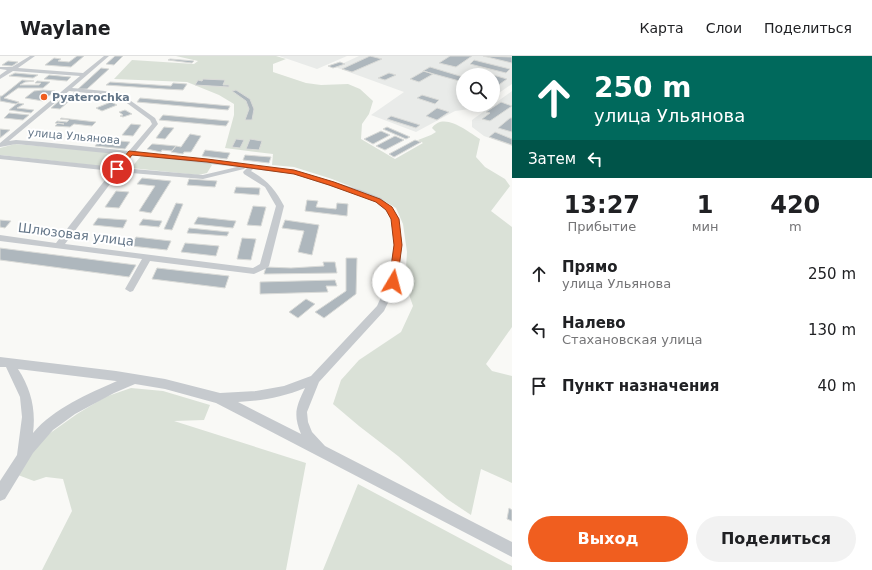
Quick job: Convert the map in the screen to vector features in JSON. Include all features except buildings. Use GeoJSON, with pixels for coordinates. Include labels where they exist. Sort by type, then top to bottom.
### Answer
{"type":"FeatureCollection","features":[{"type":"Feature","properties":{"kind":"street"},"geometry":{"type":"LineString","coordinates":[[0,78],[33,56]]}},
{"type":"Feature","properties":{"kind":"street"},"geometry":{"type":"LineString","coordinates":[[0,145],[107,56]]}},
{"type":"Feature","properties":{"kind":"street"},"geometry":{"type":"LineString","coordinates":[[0,68],[85,75]]}},
{"type":"Feature","properties":{"kind":"street"},"geometry":{"type":"LineString","coordinates":[[59,245],[117,169],[155,124],[153,119],[122,97],[104,93],[67,89]]}},
{"type":"Feature","properties":{"kind":"street","name":"улица Ульянова"},"geometry":{"type":"LineString","coordinates":[[0,145],[16,142],[252,166],[294,172],[358,192],[378,200],[389,209],[395,219],[398,245],[393,282],[381,308],[315,379]]}},
{"type":"Feature","properties":{"kind":"street"},"geometry":{"type":"LineString","coordinates":[[0,157],[203,177],[252,166]]}},
{"type":"Feature","properties":{"kind":"street","name":"Шлюзовая улица"},"geometry":{"type":"LineString","coordinates":[[0,238],[254,271],[264,266],[280,206],[271,188],[262,180],[247,172],[252,166]]}},
{"type":"Feature","properties":{"kind":"street","name":"Шлюзовая улица"},"geometry":{"type":"LineString","coordinates":[[130,289],[148,257]]}},
{"type":"Feature","properties":{"kind":"street"},"geometry":{"type":"LineString","coordinates":[[4,362],[165,384],[219,398],[512,550]]}},
{"type":"Feature","properties":{"kind":"street"},"geometry":{"type":"LineString","coordinates":[[4,362],[17,376],[25,394],[29,410],[29,424],[22,458]]}},
{"type":"Feature","properties":{"kind":"street"},"geometry":{"type":"LineString","coordinates":[[0,494],[22,458],[40,434],[62,416],[82,403],[134,379]]}},
{"type":"Feature","properties":{"kind":"street"},"geometry":{"type":"LineString","coordinates":[[219,398],[256,396],[284,391],[315,379]]}},
{"type":"Feature","properties":{"kind":"street"},"geometry":{"type":"LineString","coordinates":[[315,379],[301,412],[302,422],[308,436],[320,450]]}},
{"type":"Feature","properties":{"kind":"shaded area"},"geometry":{"type":"Polygon","coordinates":[[[176,56],[276,56],[286,59],[273,64],[273,72],[306,83],[321,85],[348,84],[360,89],[373,101],[369,114],[362,124],[361,139],[395,159],[423,143],[418,140],[436,132],[432,128],[437,123],[449,122],[456,124],[480,139],[476,157],[485,167],[505,179],[510,186],[491,211],[512,227],[512,327],[486,364],[492,371],[512,376],[512,483],[481,469],[471,515],[447,499],[398,456],[333,404],[341,380],[359,360],[401,332],[413,306],[405,283],[407,252],[403,224],[396,208],[377,197],[332,179],[294,167],[272,165],[273,154],[225,148],[234,115],[234,104],[219,95],[187,82],[114,79],[132,60],[194,64],[198,61],[176,56]],[[203,79],[202,81],[198,80],[196,85],[229,87],[229,85],[223,85],[225,80],[203,79]]]}},
{"type":"Feature","properties":{"kind":"shaded area"},"geometry":{"type":"Polygon","coordinates":[[[279,56],[347,56],[317,69],[279,56]]]}},
{"type":"Feature","properties":{"kind":"shaded area"},"geometry":{"type":"Polygon","coordinates":[[[359,56],[509,56],[512,57],[512,84],[500,92],[500,68],[456,68],[456,111],[416,132],[371,115],[404,92],[335,67],[359,56]]]}},
{"type":"Feature","properties":{"kind":"shaded area"},"geometry":{"type":"Polygon","coordinates":[[[512,91],[512,146],[484,136],[472,127],[472,120],[483,112],[500,112],[500,100],[512,91]]]}},
{"type":"Feature","properties":{"kind":"shaded area"},"geometry":{"type":"Polygon","coordinates":[[[15,144],[120,153],[108,167],[0,155],[0,148],[15,144]]]}},
{"type":"Feature","properties":{"kind":"shaded area"},"geometry":{"type":"Polygon","coordinates":[[[141,156],[208,162],[212,165],[207,173],[198,175],[131,168],[141,156]]]}},
{"type":"Feature","properties":{"kind":"shaded area"},"geometry":{"type":"Polygon","coordinates":[[[131,388],[163,391],[210,405],[204,420],[174,421],[306,463],[286,570],[42,570],[72,511],[63,479],[46,477],[34,481],[18,475],[35,448],[46,436],[77,414],[105,397],[131,388]]]}},
{"type":"Feature","properties":{"kind":"shaded area"},"geometry":{"type":"Polygon","coordinates":[[[358,484],[512,566],[512,570],[323,570],[358,484]]]}},
{"type":"Feature","properties":{"kind":"place","name":"Pyaterochka"},"geometry":{"type":"Point","coordinates":[44,97]}},
{"type":"Feature","properties":{"kind":"route"},"geometry":{"type":"LineString","coordinates":[[117,169],[131,153],[207,160],[294,172],[358,192],[378,200],[389,209],[395,219],[398,245],[393,282]]}}]}
